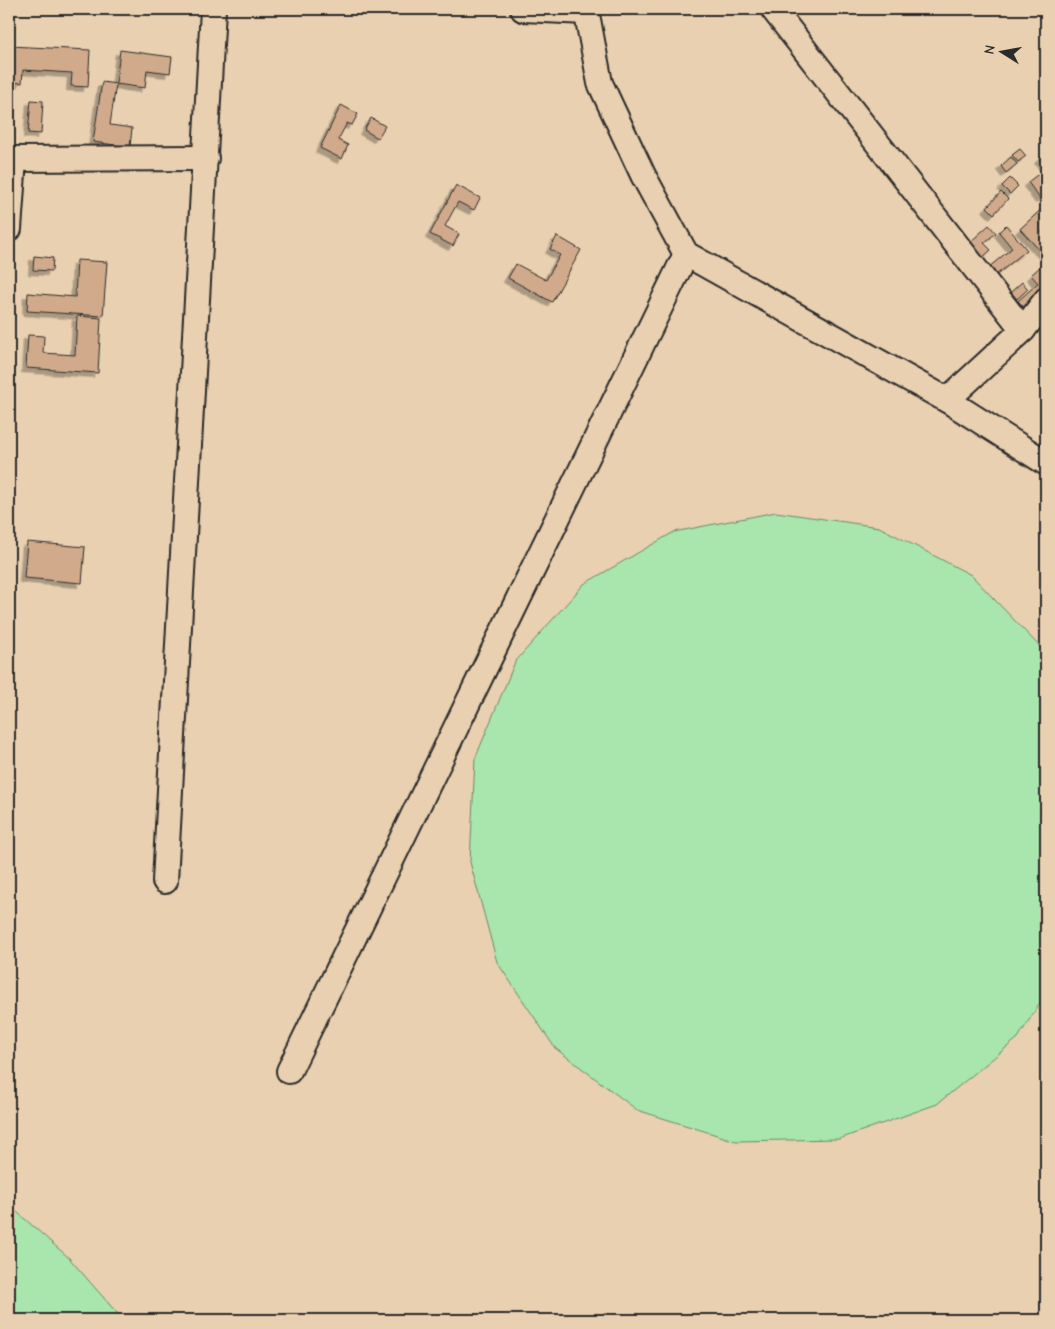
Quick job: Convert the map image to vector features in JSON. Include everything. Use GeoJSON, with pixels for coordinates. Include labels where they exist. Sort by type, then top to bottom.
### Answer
{"type":"FeatureCollection","features":[{"type":"Feature","properties":{"kind":"street"},"geometry":{"type":"LineString","coordinates":[[165,881],[213,9]]}},
{"type":"Feature","properties":{"kind":"street"},"geometry":{"type":"LineString","coordinates":[[523,9],[586,10],[600,83],[642,175],[686,254],[947,400],[1046,464]]}},
{"type":"Feature","properties":{"kind":"street"},"geometry":{"type":"LineString","coordinates":[[773,9],[1023,330]]}},
{"type":"Feature","properties":{"kind":"street"},"geometry":{"type":"LineString","coordinates":[[9,229],[11,159],[206,158]]}},
{"type":"Feature","properties":{"kind":"street"},"geometry":{"type":"LineString","coordinates":[[289,1071],[686,254]]}},
{"type":"Feature","properties":{"kind":"street"},"geometry":{"type":"LineString","coordinates":[[947,400],[1023,330],[1046,300]]}},
{"type":"Feature","properties":{"kind":"green space"},"geometry":{"type":"Polygon","coordinates":[[[776,512],[879,527],[971,575],[1043,650],[1046,657],[1046,993],[1018,1038],[937,1104],[839,1139],[736,1141],[637,1110],[555,1048],[497,962],[470,862],[475,759],[515,662],[584,584],[674,532],[776,512]]]}},
{"type":"Feature","properties":{"kind":"green space"},"geometry":{"type":"Polygon","coordinates":[[[9,1205],[69,1258],[123,1320],[9,1320],[9,1205]]]}},
{"type":"Feature","properties":{"kind":"building"},"geometry":{"type":"Polygon","coordinates":[[[9,46],[90,50],[88,87],[71,86],[72,73],[23,70],[22,83],[9,82],[9,46]]]}},
{"type":"Feature","properties":{"kind":"building"},"geometry":{"type":"Polygon","coordinates":[[[120,50],[172,57],[170,73],[147,70],[145,88],[116,84],[120,50]]]}},
{"type":"Feature","properties":{"kind":"building"},"geometry":{"type":"Polygon","coordinates":[[[102,82],[116,84],[110,125],[132,128],[130,147],[93,142],[102,82]]]}},
{"type":"Feature","properties":{"kind":"building"},"geometry":{"type":"Polygon","coordinates":[[[31,100],[43,101],[41,134],[28,133],[31,100]]]}},
{"type":"Feature","properties":{"kind":"building"},"geometry":{"type":"Polygon","coordinates":[[[341,105],[358,114],[352,125],[347,123],[338,140],[348,145],[342,159],[320,148],[341,105]]]}},
{"type":"Feature","properties":{"kind":"building"},"geometry":{"type":"Polygon","coordinates":[[[371,118],[385,126],[378,138],[364,130],[371,118]]]}},
{"type":"Feature","properties":{"kind":"building"},"geometry":{"type":"Polygon","coordinates":[[[1020,149],[1026,156],[1018,162],[1012,155],[1020,149]]]}},
{"type":"Feature","properties":{"kind":"building"},"geometry":{"type":"Polygon","coordinates":[[[1046,153],[1046,168],[1039,159],[1046,153]]]}},
{"type":"Feature","properties":{"kind":"building"},"geometry":{"type":"Polygon","coordinates":[[[1011,157],[1017,164],[1006,173],[1001,166],[1011,157]]]}},
{"type":"Feature","properties":{"kind":"building"},"geometry":{"type":"Polygon","coordinates":[[[1045,169],[1046,181],[1043,184],[1046,187],[1046,194],[1040,199],[1028,182],[1045,169]]]}},
{"type":"Feature","properties":{"kind":"building"},"geometry":{"type":"Polygon","coordinates":[[[1010,178],[1018,186],[1010,194],[1002,186],[1010,178]]]}},
{"type":"Feature","properties":{"kind":"building"},"geometry":{"type":"Polygon","coordinates":[[[456,185],[480,198],[474,210],[458,202],[445,226],[459,234],[453,246],[430,234],[456,185]]]}},
{"type":"Feature","properties":{"kind":"building"},"geometry":{"type":"Polygon","coordinates":[[[1001,192],[1008,199],[994,214],[987,207],[1001,192]]]}},
{"type":"Feature","properties":{"kind":"building"},"geometry":{"type":"Polygon","coordinates":[[[1046,205],[1046,228],[1042,232],[1046,236],[1046,253],[1044,255],[1020,229],[1046,205]]]}},
{"type":"Feature","properties":{"kind":"building"},"geometry":{"type":"Polygon","coordinates":[[[989,225],[996,233],[984,243],[991,250],[980,260],[967,245],[989,225]]]}},
{"type":"Feature","properties":{"kind":"building"},"geometry":{"type":"Polygon","coordinates":[[[1006,225],[1027,250],[995,276],[988,268],[1012,248],[999,232],[1006,225]]]}},
{"type":"Feature","properties":{"kind":"building"},"geometry":{"type":"Polygon","coordinates":[[[557,236],[581,250],[552,302],[508,278],[516,264],[546,280],[560,255],[550,249],[557,236]]]}},
{"type":"Feature","properties":{"kind":"building"},"geometry":{"type":"Polygon","coordinates":[[[34,256],[53,258],[52,271],[33,270],[34,256]]]}},
{"type":"Feature","properties":{"kind":"building"},"geometry":{"type":"Polygon","coordinates":[[[77,260],[107,262],[103,316],[27,311],[28,293],[75,297],[77,260]]]}},
{"type":"Feature","properties":{"kind":"building"},"geometry":{"type":"Polygon","coordinates":[[[1040,267],[1046,274],[1046,292],[1027,310],[1018,301],[1038,283],[1031,275],[1040,267]]]}},
{"type":"Feature","properties":{"kind":"building"},"geometry":{"type":"Polygon","coordinates":[[[1022,282],[1028,289],[1017,299],[1011,292],[1022,282]]]}},
{"type":"Feature","properties":{"kind":"building"},"geometry":{"type":"Polygon","coordinates":[[[77,316],[101,318],[98,373],[26,368],[28,335],[44,336],[43,353],[75,355],[77,316]]]}},
{"type":"Feature","properties":{"kind":"building"},"geometry":{"type":"Polygon","coordinates":[[[27,542],[85,547],[82,583],[24,578],[27,542]]]}}]}
